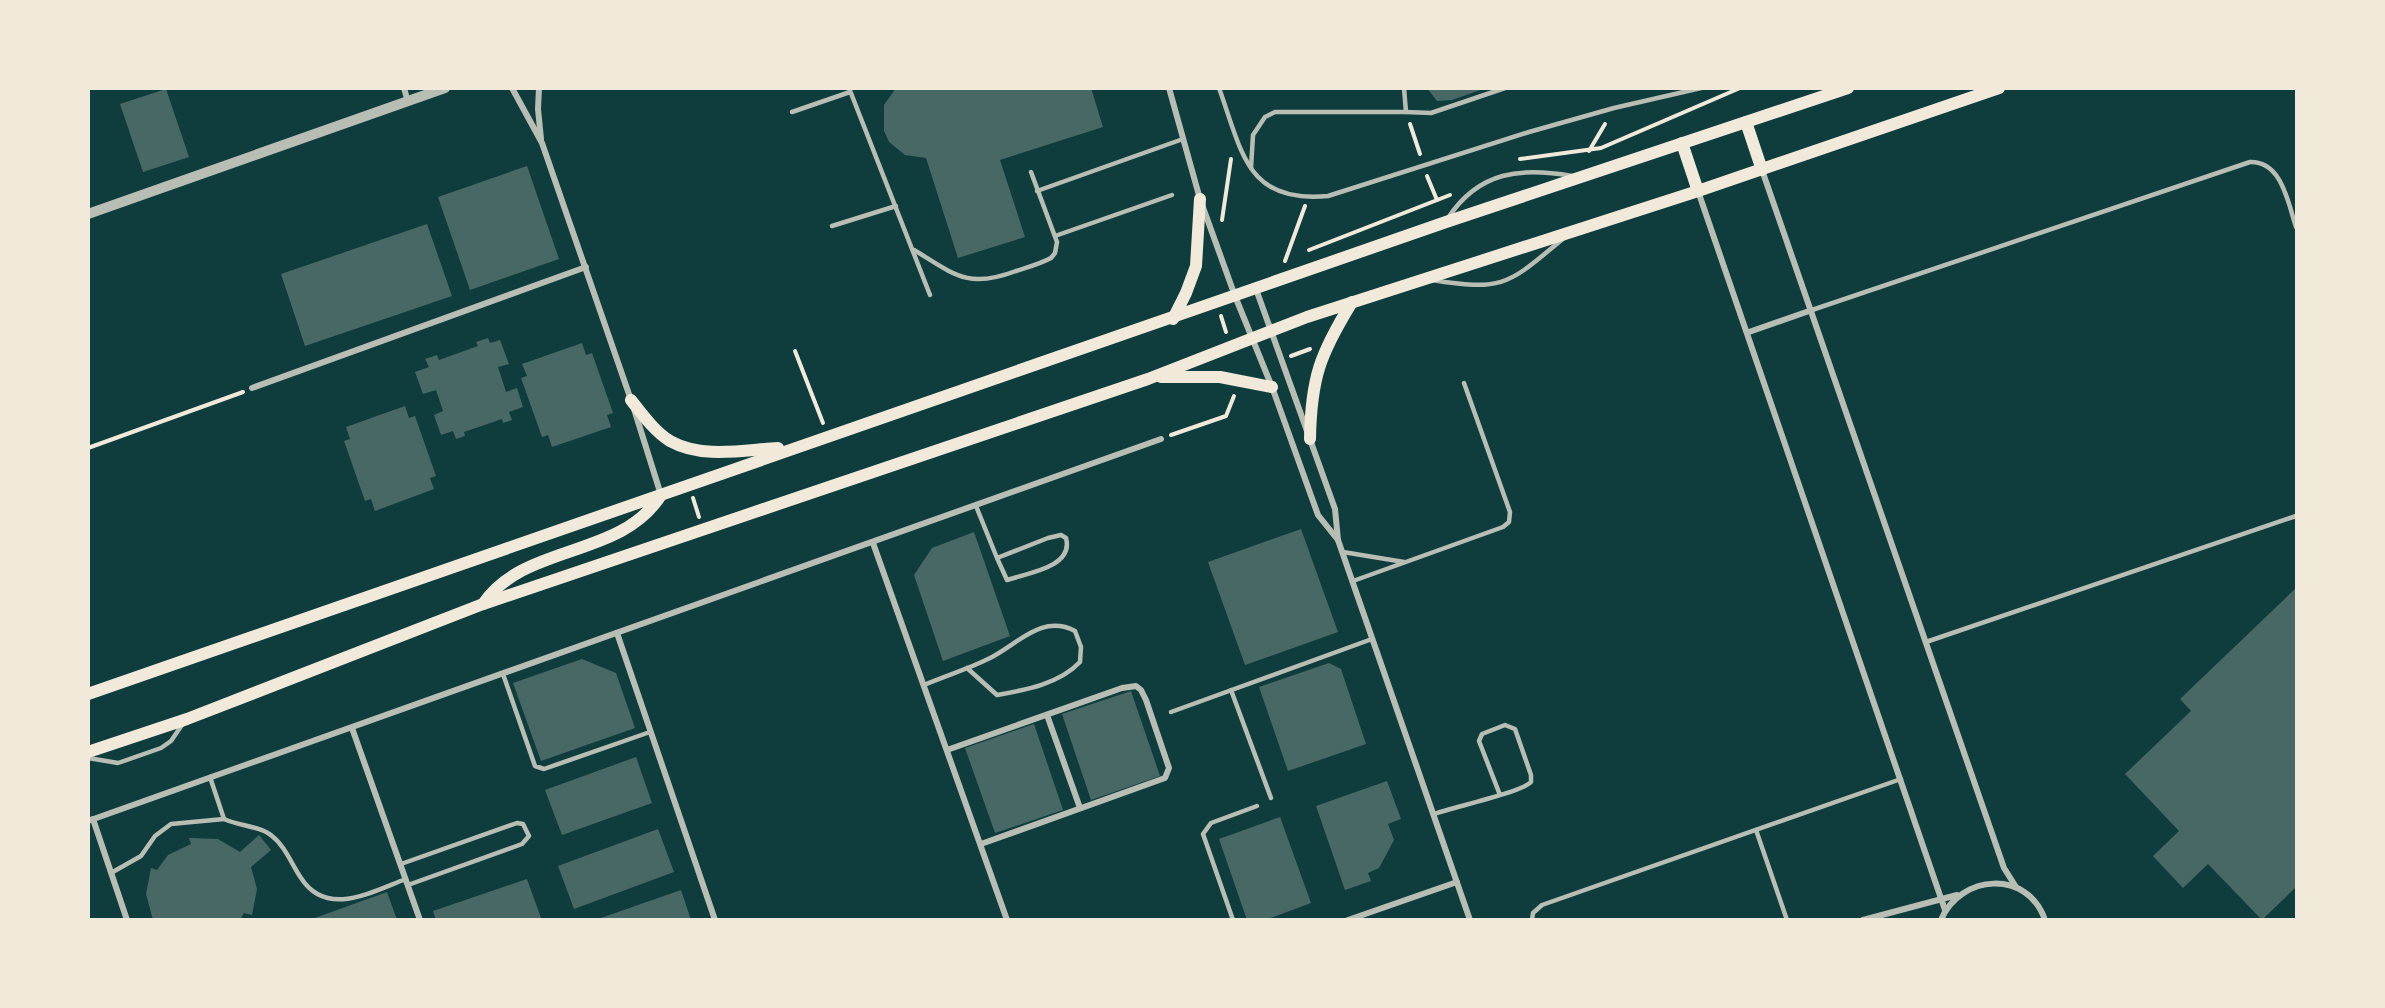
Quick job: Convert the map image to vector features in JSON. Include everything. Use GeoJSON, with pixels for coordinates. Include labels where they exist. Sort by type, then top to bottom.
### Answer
{"type":"FeatureCollection","features":[{"type":"Feature","properties":{"kind":"main road"},"geometry":{"type":"LineString","coordinates":[[88,694],[827,435],[1173,319],[1446,222],[1848,88]]}},
{"type":"Feature","properties":{"kind":"main road"},"geometry":{"type":"LineString","coordinates":[[88,752],[187,719],[483,604],[696,534],[1148,379],[1271,330],[1762,170],[2000,88]]}},
{"type":"Feature","properties":{"kind":"main road"},"geometry":{"type":"LineString","coordinates":[[1746,122],[1762,170]]}},
{"type":"Feature","properties":{"kind":"main road"},"geometry":{"type":"LineString","coordinates":[[1682,143],[1698,191]]}},
{"type":"Feature","properties":{"kind":"main road"},"geometry":{"type":"LineString","coordinates":[[1173,319],[1196,266],[1200,199]]}},
{"type":"Feature","properties":{"kind":"main road"},"geometry":{"type":"LineString","coordinates":[[1310,439],[1315,376],[1329,340],[1352,302]]}},
{"type":"Feature","properties":{"kind":"main road"},"geometry":{"type":"LineString","coordinates":[[1148,379],[1204,376],[1272,387]]}},
{"type":"Feature","properties":{"kind":"main road"},"geometry":{"type":"LineString","coordinates":[[631,400],[669,441],[689,448],[716,452],[794,447]]}},
{"type":"Feature","properties":{"kind":"main road"},"geometry":{"type":"LineString","coordinates":[[483,604],[492,591],[507,579],[600,541],[637,522],[652,509],[661,495]]}},
{"type":"Feature","properties":{"kind":"street"},"geometry":{"type":"LineString","coordinates":[[404,88],[408,102]]}},
{"type":"Feature","properties":{"kind":"street"},"geometry":{"type":"LineString","coordinates":[[88,214],[445,88]]}},
{"type":"Feature","properties":{"kind":"street"},"geometry":{"type":"LineString","coordinates":[[512,88],[542,143],[631,400],[661,495]]}},
{"type":"Feature","properties":{"kind":"street"},"geometry":{"type":"LineString","coordinates":[[539,88],[538,109],[542,143]]}},
{"type":"Feature","properties":{"kind":"street"},"geometry":{"type":"LineString","coordinates":[[1169,89],[1200,199],[1235,296],[1272,387],[1318,515],[1338,540]]}},
{"type":"Feature","properties":{"kind":"street"},"geometry":{"type":"LineString","coordinates":[[1762,170],[2004,868],[2016,887]]}},
{"type":"Feature","properties":{"kind":"street"},"geometry":{"type":"LineString","coordinates":[[1698,191],[1749,332],[1945,910]]}},
{"type":"Feature","properties":{"kind":"street"},"geometry":{"type":"LineString","coordinates":[[252,388],[586,267]]}},
{"type":"Feature","properties":{"kind":"street"},"geometry":{"type":"LineString","coordinates":[[1256,289],[1335,509],[1338,540],[1470,920]]}},
{"type":"Feature","properties":{"kind":"street"},"geometry":{"type":"LineString","coordinates":[[1749,332],[1812,310]]}},
{"type":"Feature","properties":{"kind":"street"},"geometry":{"type":"LineString","coordinates":[[128,920],[91,820],[1161,439]]}},
{"type":"Feature","properties":{"kind":"street"},"geometry":{"type":"LineString","coordinates":[[873,543],[1007,920]]}},
{"type":"Feature","properties":{"kind":"street"},"geometry":{"type":"LineString","coordinates":[[617,633],[715,920]]}},
{"type":"Feature","properties":{"kind":"street"},"geometry":{"type":"LineString","coordinates":[[947,750],[1122,688],[1136,686],[1146,700],[1169,768],[1165,778],[981,844]]}},
{"type":"Feature","properties":{"kind":"street"},"geometry":{"type":"LineString","coordinates":[[1047,715],[1080,808]]}},
{"type":"Feature","properties":{"kind":"street"},"geometry":{"type":"LineString","coordinates":[[352,728],[420,920]]}},
{"type":"Feature","properties":{"kind":"street"},"geometry":{"type":"LineString","coordinates":[[1348,920],[1457,882]]}},
{"type":"Feature","properties":{"kind":"street"},"geometry":{"type":"LineString","coordinates":[[1863,920],[1942,900],[1986,883],[2001,883],[2016,887],[2031,897],[2045,920]]}},
{"type":"Feature","properties":{"kind":"street"},"geometry":{"type":"LineString","coordinates":[[1941,920],[1945,910],[1958,895]]}},
{"type":"Feature","properties":{"kind":"lane"},"geometry":{"type":"LineString","coordinates":[[1220,88],[1250,170],[1270,187],[1283,193],[1308,198],[1328,196],[1614,108],[1701,88]]}},
{"type":"Feature","properties":{"kind":"lane"},"geometry":{"type":"LineString","coordinates":[[1404,88],[1406,112]]}},
{"type":"Feature","properties":{"kind":"lane"},"geometry":{"type":"LineString","coordinates":[[1250,170],[1253,135],[1265,117],[1275,112],[1431,113],[1505,88]]}},
{"type":"Feature","properties":{"kind":"lane"},"geometry":{"type":"LineString","coordinates":[[792,112],[850,90],[930,296]]}},
{"type":"Feature","properties":{"kind":"lane"},"geometry":{"type":"LineString","coordinates":[[1037,191],[1183,139]]}},
{"type":"Feature","properties":{"kind":"lane"},"geometry":{"type":"LineString","coordinates":[[1812,310],[2250,162],[2265,164],[2276,173],[2296,226]]}},
{"type":"Feature","properties":{"kind":"lane"},"geometry":{"type":"LineString","coordinates":[[1446,222],[1455,208],[1479,185],[1511,173],[1541,171],[1581,177]]}},
{"type":"Feature","properties":{"kind":"lane"},"geometry":{"type":"LineString","coordinates":[[914,250],[958,276],[984,281],[997,279],[1051,258],[1057,248],[1055,236],[1031,172]]}},
{"type":"Feature","properties":{"kind":"lane"},"geometry":{"type":"LineString","coordinates":[[1055,236],[1172,195]]}},
{"type":"Feature","properties":{"kind":"lane"},"geometry":{"type":"LineString","coordinates":[[832,226],[896,206]]}},
{"type":"Feature","properties":{"kind":"lane"},"geometry":{"type":"LineString","coordinates":[[1424,279],[1476,286],[1502,283],[1525,270],[1573,231]]}},
{"type":"Feature","properties":{"kind":"lane"},"geometry":{"type":"LineString","coordinates":[[1353,581],[1503,527],[1510,517],[1464,383]]}},
{"type":"Feature","properties":{"kind":"lane"},"geometry":{"type":"LineString","coordinates":[[976,506],[997,558],[1007,580],[1058,562],[1066,556],[1068,546],[1066,538],[1056,536],[997,558]]}},
{"type":"Feature","properties":{"kind":"lane"},"geometry":{"type":"LineString","coordinates":[[1926,642],[2296,516]]}},
{"type":"Feature","properties":{"kind":"lane"},"geometry":{"type":"LineString","coordinates":[[1342,552],[1406,562]]}},
{"type":"Feature","properties":{"kind":"lane"},"geometry":{"type":"LineString","coordinates":[[924,685],[991,658],[1018,638],[1046,627],[1064,625],[1075,631],[1082,647],[1080,662],[1070,673],[1018,691],[997,695],[967,668]]}},
{"type":"Feature","properties":{"kind":"lane"},"geometry":{"type":"LineString","coordinates":[[1171,711],[1372,639]]}},
{"type":"Feature","properties":{"kind":"lane"},"geometry":{"type":"LineString","coordinates":[[503,674],[535,766],[544,769],[650,732]]}},
{"type":"Feature","properties":{"kind":"lane"},"geometry":{"type":"LineString","coordinates":[[1231,690],[1271,798]]}},
{"type":"Feature","properties":{"kind":"lane"},"geometry":{"type":"LineString","coordinates":[[88,758],[118,763],[161,748],[171,741],[187,719]]}},
{"type":"Feature","properties":{"kind":"lane"},"geometry":{"type":"LineString","coordinates":[[1434,814],[1462,804],[1500,795],[1528,785],[1532,778],[1515,729],[1505,725],[1482,734],[1479,741],[1500,795]]}},
{"type":"Feature","properties":{"kind":"lane"},"geometry":{"type":"LineString","coordinates":[[210,777],[224,819]]}},
{"type":"Feature","properties":{"kind":"lane"},"geometry":{"type":"LineString","coordinates":[[1532,920],[1533,913],[1542,905],[1901,779]]}},
{"type":"Feature","properties":{"kind":"lane"},"geometry":{"type":"LineString","coordinates":[[1233,920],[1203,834],[1211,824],[1257,806]]}},
{"type":"Feature","properties":{"kind":"lane"},"geometry":{"type":"LineString","coordinates":[[111,873],[141,856],[160,831],[171,824],[224,819],[243,827],[262,829],[271,835],[302,881],[318,895],[329,900],[355,898],[522,844],[529,836],[523,824],[517,823],[401,864]]}},
{"type":"Feature","properties":{"kind":"lane"},"geometry":{"type":"LineString","coordinates":[[1756,830],[1787,920]]}},
{"type":"Feature","properties":{"kind":"path"},"geometry":{"type":"LineString","coordinates":[[1509,163],[1541,155],[1589,152],[1740,88]]}},
{"type":"Feature","properties":{"kind":"path"},"geometry":{"type":"LineString","coordinates":[[1589,152],[1614,108]]}},
{"type":"Feature","properties":{"kind":"path"},"geometry":{"type":"LineString","coordinates":[[1221,228],[1235,131]]}},
{"type":"Feature","properties":{"kind":"path"},"geometry":{"type":"LineString","coordinates":[[1307,251],[1455,193]]}},
{"type":"Feature","properties":{"kind":"path"},"geometry":{"type":"LineString","coordinates":[[1276,263],[1296,256]]}},
{"type":"Feature","properties":{"kind":"path"},"geometry":{"type":"LineString","coordinates":[[795,351],[827,435]]}},
{"type":"Feature","properties":{"kind":"path"},"geometry":{"type":"LineString","coordinates":[[88,447],[252,388]]}},
{"type":"Feature","properties":{"kind":"building"},"geometry":{"type":"Polygon","coordinates":[[[896,88],[1091,88],[1103,127],[1000,160],[1025,237],[958,258],[926,158],[905,155],[889,142],[884,131],[884,105],[896,88]]]}},
{"type":"Feature","properties":{"kind":"building"},"geometry":{"type":"Polygon","coordinates":[[[1427,88],[1483,89],[1452,100],[1437,101],[1427,88]]]}},
{"type":"Feature","properties":{"kind":"building"},"geometry":{"type":"Polygon","coordinates":[[[166,89],[189,157],[143,172],[120,104],[166,89]]]}},
{"type":"Feature","properties":{"kind":"building"},"geometry":{"type":"Polygon","coordinates":[[[527,166],[559,259],[470,290],[438,197],[527,166]]]}},
{"type":"Feature","properties":{"kind":"building"},"geometry":{"type":"Polygon","coordinates":[[[427,224],[452,296],[305,346],[281,274],[427,224]]]}},
{"type":"Feature","properties":{"kind":"building"},"geometry":{"type":"Polygon","coordinates":[[[488,338],[490,343],[500,340],[509,364],[498,367],[506,392],[517,388],[523,407],[509,412],[512,420],[503,423],[502,419],[464,432],[465,436],[456,439],[453,431],[441,435],[434,415],[443,411],[436,390],[423,394],[415,372],[429,367],[425,359],[437,355],[439,360],[478,346],[476,342],[488,338]]]}},
{"type":"Feature","properties":{"kind":"building"},"geometry":{"type":"Polygon","coordinates":[[[582,343],[586,355],[592,353],[613,413],[607,415],[611,427],[552,447],[548,435],[542,437],[521,378],[527,376],[522,364],[582,343]]]}},
{"type":"Feature","properties":{"kind":"building"},"geometry":{"type":"Polygon","coordinates":[[[405,406],[409,418],[415,416],[436,476],[430,478],[434,489],[375,511],[371,499],[365,501],[344,441],[350,439],[346,427],[405,406]]]}},
{"type":"Feature","properties":{"kind":"building"},"geometry":{"type":"Polygon","coordinates":[[[1301,529],[1338,632],[1245,665],[1208,562],[1301,529]]]}},
{"type":"Feature","properties":{"kind":"building"},"geometry":{"type":"Polygon","coordinates":[[[974,532],[1010,636],[943,661],[914,575],[932,548],[974,532]]]}},
{"type":"Feature","properties":{"kind":"building"},"geometry":{"type":"Polygon","coordinates":[[[2296,588],[2296,887],[2262,920],[2208,864],[2183,888],[2153,856],[2179,831],[2125,774],[2191,711],[2180,699],[2296,588]]]}},
{"type":"Feature","properties":{"kind":"building"},"geometry":{"type":"Polygon","coordinates":[[[582,659],[616,673],[635,728],[541,761],[513,683],[582,659]]]}},
{"type":"Feature","properties":{"kind":"building"},"geometry":{"type":"Polygon","coordinates":[[[1329,663],[1341,669],[1366,744],[1288,771],[1259,687],[1329,663]]]}},
{"type":"Feature","properties":{"kind":"building"},"geometry":{"type":"Polygon","coordinates":[[[1131,691],[1160,776],[1091,800],[1062,714],[1131,691]]]}},
{"type":"Feature","properties":{"kind":"building"},"geometry":{"type":"Polygon","coordinates":[[[1034,724],[1063,810],[995,833],[965,748],[1034,724]]]}},
{"type":"Feature","properties":{"kind":"building"},"geometry":{"type":"Polygon","coordinates":[[[636,757],[652,803],[562,835],[545,790],[636,757]]]}},
{"type":"Feature","properties":{"kind":"building"},"geometry":{"type":"Polygon","coordinates":[[[1387,781],[1401,819],[1388,824],[1394,840],[1379,868],[1368,873],[1371,881],[1345,890],[1316,806],[1387,781]]]}},
{"type":"Feature","properties":{"kind":"building"},"geometry":{"type":"Polygon","coordinates":[[[1280,817],[1311,903],[1265,920],[1247,920],[1219,839],[1280,817]]]}},
{"type":"Feature","properties":{"kind":"building"},"geometry":{"type":"Polygon","coordinates":[[[658,829],[674,872],[574,909],[558,866],[658,829]]]}},
{"type":"Feature","properties":{"kind":"building"},"geometry":{"type":"Polygon","coordinates":[[[259,835],[271,850],[251,867],[257,889],[252,915],[244,913],[240,920],[153,920],[146,894],[151,868],[157,870],[168,855],[191,844],[189,838],[218,839],[240,852],[259,835]]]}},
{"type":"Feature","properties":{"kind":"building"},"geometry":{"type":"Polygon","coordinates":[[[527,879],[541,918],[436,920],[433,911],[527,879]]]}},
{"type":"Feature","properties":{"kind":"building"},"geometry":{"type":"Polygon","coordinates":[[[681,890],[691,920],[598,920],[598,919],[681,890]]]}},
{"type":"Feature","properties":{"kind":"building"},"geometry":{"type":"Polygon","coordinates":[[[387,892],[397,920],[312,920],[312,919],[387,892]]]}}]}
